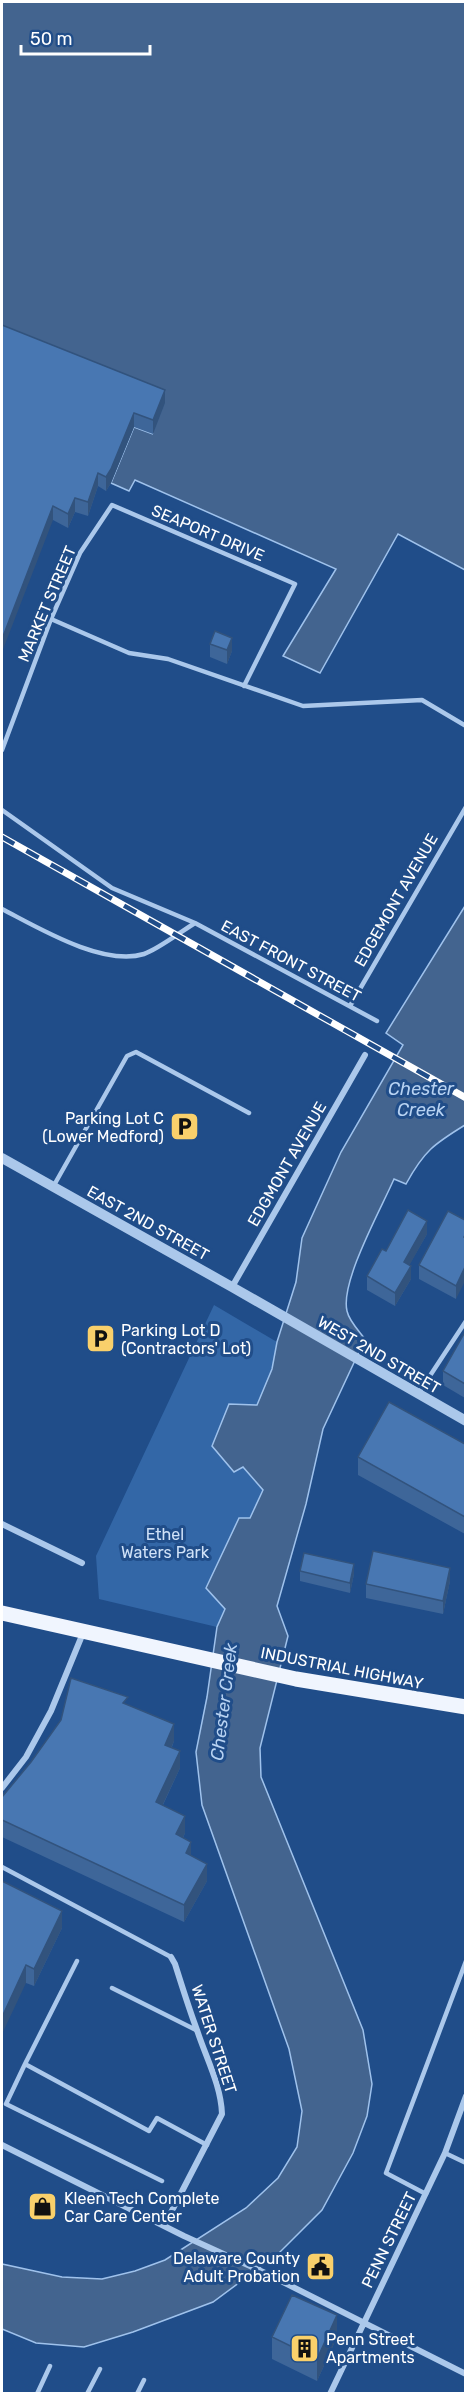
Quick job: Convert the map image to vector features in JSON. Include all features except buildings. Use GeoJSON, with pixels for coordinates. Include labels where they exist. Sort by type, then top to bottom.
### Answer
{"type":"FeatureCollection","features":[{"type":"Feature","properties":{"kind":"main road","name":"INDUSTRIAL HIGHWAY"},"geometry":{"type":"LineString","coordinates":[[2,1613],[296,1679],[465,1707]]}},
{"type":"Feature","properties":{"kind":"street","name":"EDGMONT AVENUE"},"geometry":{"type":"LineString","coordinates":[[232,1287],[365,1055]]}},
{"type":"Feature","properties":{"kind":"street","name":"EAST 2ND STREET"},"geometry":{"type":"LineString","coordinates":[[2,1158],[279,1315]]}},
{"type":"Feature","properties":{"kind":"street","name":"WEST 2ND STREET"},"geometry":{"type":"LineString","coordinates":[[279,1315],[465,1421]]}},
{"type":"Feature","properties":{"kind":"street"},"geometry":{"type":"LineString","coordinates":[[2,1524],[82,1563]]}},
{"type":"Feature","properties":{"kind":"street"},"geometry":{"type":"LineString","coordinates":[[2,1788],[26,1757],[51,1712],[83,1633]]}},
{"type":"Feature","properties":{"kind":"street","name":"WATER STREET"},"geometry":{"type":"LineString","coordinates":[[164,2226],[222,2114],[222,2101],[171,1957]]}},
{"type":"Feature","properties":{"kind":"street","name":"PENN STREET"},"geometry":{"type":"LineString","coordinates":[[330,2394],[445,2153],[465,2096]]}},
{"type":"Feature","properties":{"kind":"street"},"geometry":{"type":"LineString","coordinates":[[2,2145],[184,2236],[263,2272],[465,2374]]}},
{"type":"Feature","properties":{"kind":"lane","name":"SEAPORT DRIVE"},"geometry":{"type":"LineString","coordinates":[[112,505],[296,584],[244,686]]}},
{"type":"Feature","properties":{"kind":"lane","name":"MARKET STREET"},"geometry":{"type":"LineString","coordinates":[[2,750],[51,619],[80,553],[112,505]]}},
{"type":"Feature","properties":{"kind":"lane"},"geometry":{"type":"LineString","coordinates":[[51,619],[129,653],[168,659],[303,706],[422,700],[465,726]]}},
{"type":"Feature","properties":{"kind":"lane","name":"EDGEMONT AVENUE"},"geometry":{"type":"LineString","coordinates":[[350,1006],[465,807]]}},
{"type":"Feature","properties":{"kind":"lane","name":"EAST FRONT STREET"},"geometry":{"type":"LineString","coordinates":[[2,810],[112,888],[195,923],[376,1021]]}},
{"type":"Feature","properties":{"kind":"lane","name":"EAST FRONT STREET"},"geometry":{"type":"LineString","coordinates":[[2,909],[75,945],[114,956],[144,954],[195,923]]}},
{"type":"Feature","properties":{"kind":"lane"},"geometry":{"type":"LineString","coordinates":[[53,1187],[127,1056],[136,1052],[249,1113]]}},
{"type":"Feature","properties":{"kind":"lane"},"geometry":{"type":"LineString","coordinates":[[418,1395],[465,1321]]}},
{"type":"Feature","properties":{"kind":"lane"},"geometry":{"type":"LineString","coordinates":[[2,1867],[171,1957]]}},
{"type":"Feature","properties":{"kind":"lane"},"geometry":{"type":"LineString","coordinates":[[426,2194],[386,2173],[465,1961]]}},
{"type":"Feature","properties":{"kind":"lane"},"geometry":{"type":"LineString","coordinates":[[77,1962],[4,2105],[162,2181]]}},
{"type":"Feature","properties":{"kind":"lane"},"geometry":{"type":"LineString","coordinates":[[112,1988],[196,2030]]}},
{"type":"Feature","properties":{"kind":"lane"},"geometry":{"type":"LineString","coordinates":[[25,2064],[149,2131],[157,2118],[207,2145]]}},
{"type":"Feature","properties":{"kind":"lane"},"geometry":{"type":"LineString","coordinates":[[445,2153],[465,2163]]}},
{"type":"Feature","properties":{"kind":"lane"},"geometry":{"type":"LineString","coordinates":[[37,2394],[50,2366]]}},
{"type":"Feature","properties":{"kind":"lane"},"geometry":{"type":"LineString","coordinates":[[87,2394],[100,2369]]}},
{"type":"Feature","properties":{"kind":"lane"},"geometry":{"type":"LineString","coordinates":[[137,2394],[144,2380]]}},
{"type":"Feature","properties":{"kind":"green space","name":"Ethel Waters Park"},"geometry":{"type":"Polygon","coordinates":[[[214,1305],[277,1342],[272,1369],[257,1406],[243,1467],[263,1490],[250,1518],[225,1609],[217,1627],[99,1599],[96,1556],[214,1305]]]}},
{"type":"Feature","properties":{"kind":"water"},"geometry":{"type":"Polygon","coordinates":[[[2,2],[465,2],[465,570],[398,534],[320,673],[283,656],[336,569],[135,480],[129,491],[111,483],[134,427],[153,434],[2,339],[2,2]]]}},
{"type":"Feature","properties":{"kind":"water","name":"Chester Creek"},"geometry":{"type":"Polygon","coordinates":[[[465,906],[465,1125],[424,1156],[406,1184],[394,1179],[355,1264],[346,1298],[347,1311],[365,1339],[323,1429],[306,1504],[277,1606],[288,1636],[260,1748],[261,1777],[363,2030],[372,2084],[367,2116],[353,2153],[322,2210],[278,2254],[213,2302],[133,2332],[84,2347],[36,2343],[2,2329],[2,2264],[62,2277],[102,2279],[135,2271],[165,2260],[246,2208],[278,2178],[297,2147],[302,2111],[289,2049],[202,1805],[196,1752],[217,1627],[225,1609],[206,1588],[239,1518],[250,1518],[263,1490],[243,1467],[234,1472],[212,1446],[229,1404],[257,1405],[272,1369],[277,1342],[296,1282],[302,1238],[341,1152],[403,1045],[386,1033],[465,906]]]}},
{"type":"Feature","properties":{"kind":"railway"},"geometry":{"type":"LineString","coordinates":[[2,837],[466,1098]]}},
{"type":"Feature","properties":{"kind":"place","name":"Parking Lot C (Lower Medford)"},"geometry":{"type":"Point","coordinates":[185,1127]}},
{"type":"Feature","properties":{"kind":"place","name":"Parking Lot D (Contractors' Lot)"},"geometry":{"type":"Point","coordinates":[100,1339]}},
{"type":"Feature","properties":{"kind":"place","name":"Kleen Tech Complete Car Care Center"},"geometry":{"type":"Point","coordinates":[43,2207]}},
{"type":"Feature","properties":{"kind":"place","name":"Delaware County Adult Probation"},"geometry":{"type":"Point","coordinates":[321,2267]}},
{"type":"Feature","properties":{"kind":"place","name":"Penn Street Apartments"},"geometry":{"type":"Point","coordinates":[305,2348]}}]}
